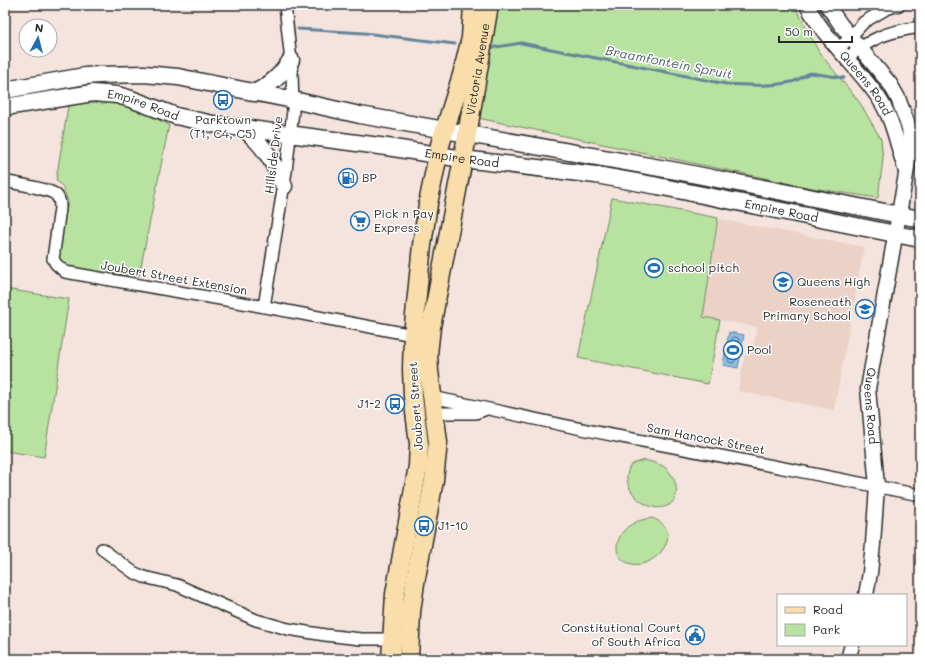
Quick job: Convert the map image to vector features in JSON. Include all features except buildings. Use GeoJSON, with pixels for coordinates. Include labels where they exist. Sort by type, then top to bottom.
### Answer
{"type":"FeatureCollection","features":[{"type":"Feature","properties":{"kind":"main road","name":"Victoria Avenue"},"geometry":{"type":"LineString","coordinates":[[445,131],[462,75],[471,38],[473,5]]}},
{"type":"Feature","properties":{"kind":"main road","name":"Victoria Avenue"},"geometry":{"type":"LineString","coordinates":[[467,134],[489,5]]}},
{"type":"Feature","properties":{"kind":"main road"},"geometry":{"type":"LineString","coordinates":[[254,93],[266,87],[278,78],[291,60]]}},
{"type":"Feature","properties":{"kind":"main road","name":"Empire Road"},"geometry":{"type":"LineString","coordinates":[[5,90],[84,76],[144,74],[178,77],[360,115],[669,170],[920,219]]}},
{"type":"Feature","properties":{"kind":"main road","name":"Empire Road"},"geometry":{"type":"LineString","coordinates":[[5,107],[81,95],[105,93],[130,98],[187,118],[243,128],[463,159],[628,180],[920,239]]}},
{"type":"Feature","properties":{"kind":"main road"},"geometry":{"type":"LineString","coordinates":[[243,128],[261,144],[284,186]]}},
{"type":"Feature","properties":{"kind":"main road","name":"Joubert Street"},"geometry":{"type":"LineString","coordinates":[[391,659],[397,581],[419,458],[418,434],[412,384],[413,335],[428,204],[438,155],[445,131]]}},
{"type":"Feature","properties":{"kind":"main road","name":"Joubert Street"},"geometry":{"type":"LineString","coordinates":[[409,659],[411,612],[434,480],[438,442],[428,354],[431,327],[467,134]]}},
{"type":"Feature","properties":{"kind":"street","name":"Hillside Drive"},"geometry":{"type":"LineString","coordinates":[[264,306],[291,134],[293,100],[291,60],[285,5]]}},
{"type":"Feature","properties":{"kind":"street","name":"Queens Road"},"geometry":{"type":"LineString","coordinates":[[807,5],[820,26],[878,97],[886,110],[892,124],[906,172]]}},
{"type":"Feature","properties":{"kind":"street","name":"Queens Road"},"geometry":{"type":"LineString","coordinates":[[828,5],[855,42],[890,84],[904,112],[909,128],[911,146],[868,389],[877,486],[873,544],[866,594]]}},
{"type":"Feature","properties":{"kind":"street"},"geometry":{"type":"LineString","coordinates":[[843,54],[855,42],[864,22],[886,9],[899,5]]}},
{"type":"Feature","properties":{"kind":"street"},"geometry":{"type":"LineString","coordinates":[[855,42],[870,40],[899,30],[920,28]]}},
{"type":"Feature","properties":{"kind":"street","name":"Joubert Street Extension"},"geometry":{"type":"LineString","coordinates":[[5,181],[52,192],[58,198],[60,208],[53,259],[65,272],[264,306],[413,335]]}},
{"type":"Feature","properties":{"kind":"street","name":"Sam Hancock Street"},"geometry":{"type":"LineString","coordinates":[[434,405],[487,410],[920,495]]}},
{"type":"Feature","properties":{"kind":"street","name":"Sam Hancock Street"},"geometry":{"type":"LineString","coordinates":[[434,405],[475,413],[487,410]]}},
{"type":"Feature","properties":{"kind":"street"},"geometry":{"type":"LineString","coordinates":[[102,549],[133,572],[144,577],[177,585],[256,620],[288,629],[325,636],[392,640]]}},
{"type":"Feature","properties":{"kind":"street"},"geometry":{"type":"LineString","coordinates":[[848,659],[852,646]]}},
{"type":"Feature","properties":{"kind":"shaded area","name":"Queens High"},"geometry":{"type":"Polygon","coordinates":[[[719,219],[864,247],[834,410],[738,391],[745,354],[752,353],[757,327],[703,317],[719,219]]]}},
{"type":"Feature","properties":{"kind":"green space"},"geometry":{"type":"Polygon","coordinates":[[[497,5],[794,5],[819,52],[860,103],[881,139],[883,159],[878,198],[812,188],[478,118],[497,5]]]}},
{"type":"Feature","properties":{"kind":"green space"},"geometry":{"type":"Polygon","coordinates":[[[69,100],[115,101],[169,125],[139,276],[70,270],[56,260],[68,202],[63,187],[56,180],[69,100]]]}},
{"type":"Feature","properties":{"kind":"green space","name":"school pitch"},"geometry":{"type":"Polygon","coordinates":[[[612,198],[718,218],[703,317],[720,320],[708,384],[578,358],[612,198]]]}},
{"type":"Feature","properties":{"kind":"green space"},"geometry":{"type":"Polygon","coordinates":[[[5,289],[69,299],[44,457],[5,451],[5,289]]]}},
{"type":"Feature","properties":{"kind":"green space"},"geometry":{"type":"Polygon","coordinates":[[[645,460],[663,466],[674,479],[677,491],[674,501],[669,505],[661,508],[646,504],[639,500],[629,486],[627,479],[630,467],[632,464],[645,460]]]}},
{"type":"Feature","properties":{"kind":"green space"},"geometry":{"type":"Polygon","coordinates":[[[652,518],[663,525],[667,533],[667,542],[662,551],[653,559],[644,563],[633,564],[623,560],[617,552],[618,542],[622,533],[634,523],[652,518]]]}},
{"type":"Feature","properties":{"kind":"water","name":"Pool"},"geometry":{"type":"Polygon","coordinates":[[[729,332],[744,335],[738,368],[723,365],[729,332]]]}},
{"type":"Feature","properties":{"kind":"waterway"},"geometry":{"type":"LineString","coordinates":[[298,29],[364,33],[455,44]]}},
{"type":"Feature","properties":{"kind":"waterway","name":"Braamfontein Spruit"},"geometry":{"type":"LineString","coordinates":[[490,48],[521,43],[726,84],[783,84],[794,81],[811,73],[844,78]]}},
{"type":"Feature","properties":{"kind":"place","name":"Parktown (T1, C4, C5)"},"geometry":{"type":"Point","coordinates":[223,100]}},
{"type":"Feature","properties":{"kind":"place","name":"BP"},"geometry":{"type":"Point","coordinates":[348,178]}},
{"type":"Feature","properties":{"kind":"place","name":"Pick n Pay Express"},"geometry":{"type":"Point","coordinates":[360,221]}},
{"type":"Feature","properties":{"kind":"place","name":"school pitch"},"geometry":{"type":"Point","coordinates":[654,268]}},
{"type":"Feature","properties":{"kind":"place","name":"Queens High"},"geometry":{"type":"Point","coordinates":[783,282]}},
{"type":"Feature","properties":{"kind":"place","name":"Roseneath Primary School"},"geometry":{"type":"Point","coordinates":[865,309]}},
{"type":"Feature","properties":{"kind":"place","name":"Pool"},"geometry":{"type":"Point","coordinates":[733,350]}},
{"type":"Feature","properties":{"kind":"place","name":"J1-2"},"geometry":{"type":"Point","coordinates":[395,404]}},
{"type":"Feature","properties":{"kind":"place","name":"J1-10"},"geometry":{"type":"Point","coordinates":[424,526]}},
{"type":"Feature","properties":{"kind":"place","name":"Constitutional Court of South Africa"},"geometry":{"type":"Point","coordinates":[695,635]}}]}
